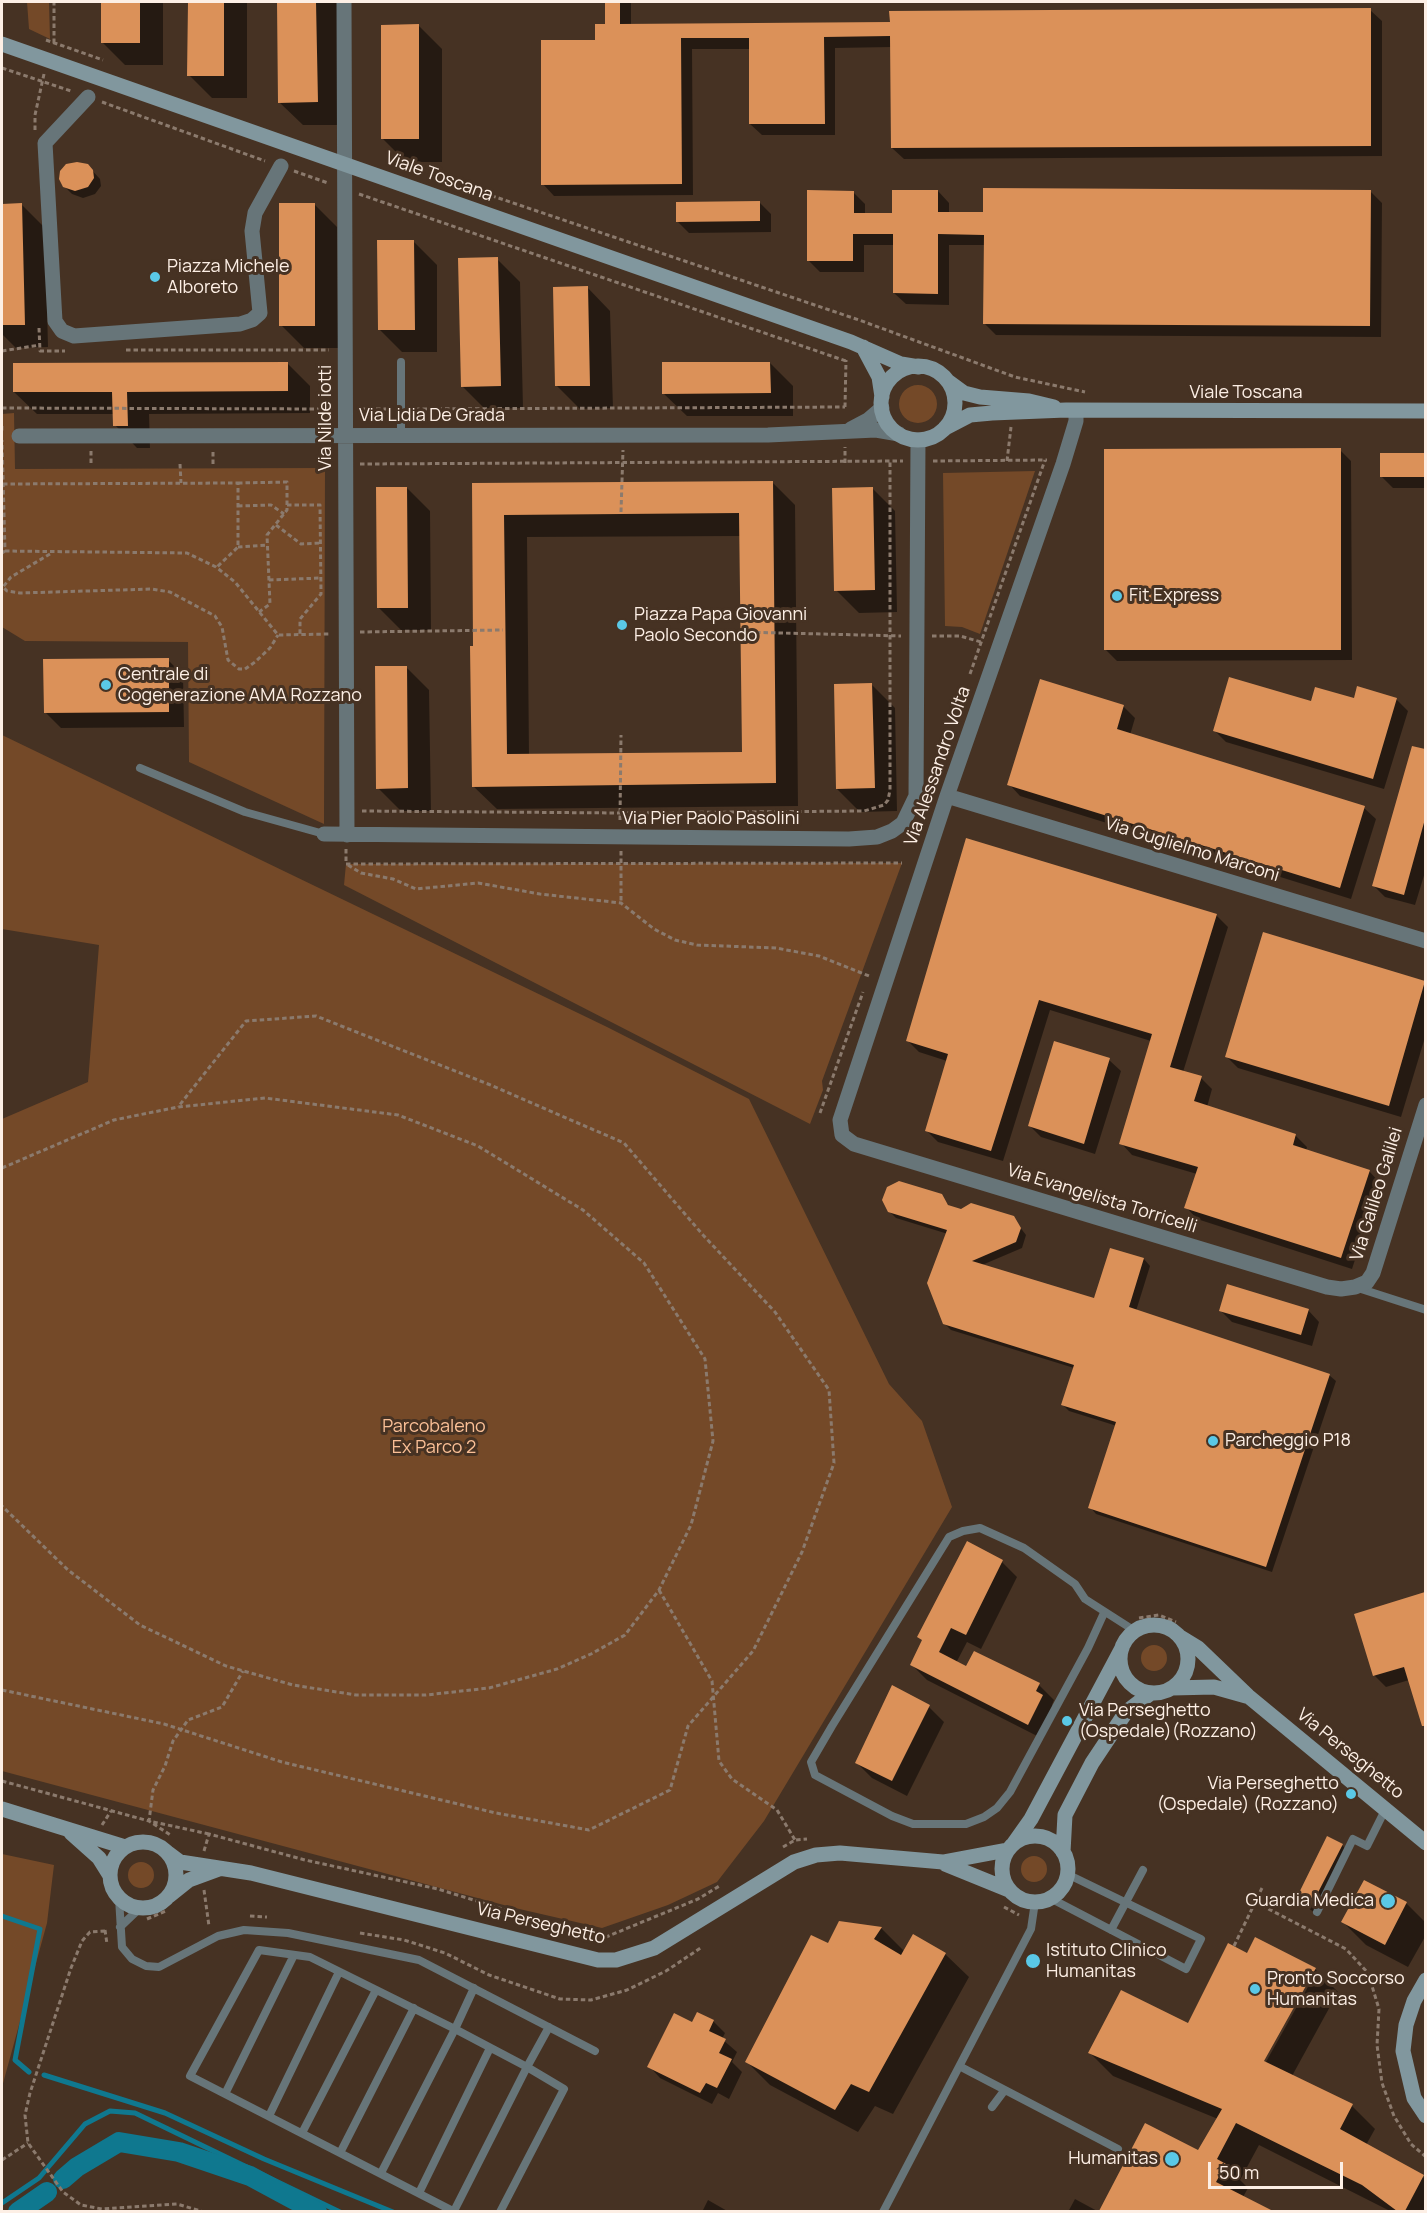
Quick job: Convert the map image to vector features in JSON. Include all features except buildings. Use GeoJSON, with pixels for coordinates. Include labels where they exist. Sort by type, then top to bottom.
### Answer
{"type":"FeatureCollection","features":[{"type":"Feature","properties":{"kind":"street","name":"Via Nilde iotti"},"geometry":{"type":"LineString","coordinates":[[344,2],[347,835]]}},
{"type":"Feature","properties":{"kind":"street","name":"Viale Toscana"},"geometry":{"type":"LineString","coordinates":[[2,44],[863,347],[901,364],[919,367]]}},
{"type":"Feature","properties":{"kind":"street"},"geometry":{"type":"LineString","coordinates":[[88,97],[45,143],[55,321],[62,331],[74,336],[240,324],[252,320],[260,312],[252,231],[255,213],[281,166]]}},
{"type":"Feature","properties":{"kind":"street"},"geometry":{"type":"LineString","coordinates":[[863,347],[879,377],[882,403],[889,425],[899,434],[918,440],[933,437],[952,419],[955,406],[953,391],[947,381],[932,369],[919,367],[896,374],[886,386],[882,403]]}},
{"type":"Feature","properties":{"kind":"street","name":"Viale Toscana"},"geometry":{"type":"LineString","coordinates":[[947,381],[972,396],[1038,402],[1071,410]]}},
{"type":"Feature","properties":{"kind":"street","name":"Via Lidia De Grada"},"geometry":{"type":"LineString","coordinates":[[846,431],[863,424],[882,403]]}},
{"type":"Feature","properties":{"kind":"street","name":"Viale Toscana"},"geometry":{"type":"LineString","coordinates":[[945,428],[958,419],[976,414],[1071,410],[1425,411]]}},
{"type":"Feature","properties":{"kind":"street","name":"Via Alessandro Volta"},"geometry":{"type":"LineString","coordinates":[[842,1135],[840,1120],[947,796],[1063,464],[1076,422],[1071,410]]}},
{"type":"Feature","properties":{"kind":"street","name":"Via Lidia De Grada"},"geometry":{"type":"LineString","coordinates":[[19,436],[626,435],[876,430],[899,434]]}},
{"type":"Feature","properties":{"kind":"street","name":"Via Pier Paolo Pasolini"},"geometry":{"type":"LineString","coordinates":[[324,834],[849,839],[877,837],[892,831],[903,823],[916,795],[918,440]]}},
{"type":"Feature","properties":{"kind":"street","name":"Via Guglielmo Marconi"},"geometry":{"type":"LineString","coordinates":[[947,796],[1425,941]]}},
{"type":"Feature","properties":{"kind":"street","name":"Via Galileo Galilei"},"geometry":{"type":"LineString","coordinates":[[1355,1287],[1367,1282],[1373,1273],[1425,1105]]}},
{"type":"Feature","properties":{"kind":"street","name":"Via Evangelista Torricelli"},"geometry":{"type":"LineString","coordinates":[[842,1135],[854,1144],[1327,1287],[1355,1287]]}},
{"type":"Feature","properties":{"kind":"street"},"geometry":{"type":"LineString","coordinates":[[1148,1626],[1160,1626],[1180,1637],[1188,1658],[1186,1670],[1172,1688],[1151,1693],[1126,1712],[1092,1763],[1065,1815],[1063,1852],[1067,1874],[1063,1886],[1042,1900],[1017,1897],[1009,1890],[1002,1873],[1002,1862],[1031,1819],[1122,1648],[1135,1631],[1148,1626]]}},
{"type":"Feature","properties":{"kind":"street","name":"Via Perseghetto"},"geometry":{"type":"LineString","coordinates":[[1180,1637],[1198,1648],[1248,1696],[1386,1808],[1425,1843]]}},
{"type":"Feature","properties":{"kind":"street"},"geometry":{"type":"LineString","coordinates":[[1122,1648],[1120,1660],[1125,1677],[1139,1689],[1151,1693]]}},
{"type":"Feature","properties":{"kind":"street","name":"Via Perseghetto"},"geometry":{"type":"LineString","coordinates":[[1172,1688],[1214,1687],[1248,1696]]}},
{"type":"Feature","properties":{"kind":"street"},"geometry":{"type":"LineString","coordinates":[[2,1809],[66,1828],[125,1847],[147,1842],[168,1853],[176,1873],[174,1884],[166,1898],[152,1906],[141,1908],[129,1905],[119,1898],[113,1889],[110,1874],[99,1858],[66,1828]]}},
{"type":"Feature","properties":{"kind":"street"},"geometry":{"type":"LineString","coordinates":[[1011,1846],[1022,1838],[1040,1836],[1051,1840],[1063,1852]]}},
{"type":"Feature","properties":{"kind":"street","name":"Via Perseghetto"},"geometry":{"type":"LineString","coordinates":[[943,1862],[1011,1846]]}},
{"type":"Feature","properties":{"kind":"street"},"geometry":{"type":"LineString","coordinates":[[110,1874],[114,1859],[125,1847]]}},
{"type":"Feature","properties":{"kind":"street","name":"Via Perseghetto"},"geometry":{"type":"LineString","coordinates":[[168,1853],[180,1862],[251,1873],[598,1960],[616,1960],[654,1948],[794,1862],[816,1855],[840,1853],[943,1862],[1009,1890]]}},
{"type":"Feature","properties":{"kind":"street","name":"Via Perseghetto"},"geometry":{"type":"LineString","coordinates":[[166,1898],[189,1880],[219,1869]]}},
{"type":"Feature","properties":{"kind":"street"},"geometry":{"type":"LineString","coordinates":[[1425,1980],[1414,2001],[1406,2025],[1403,2050],[1414,2098],[1425,2116]]}},
{"type":"Feature","properties":{"kind":"lane"},"geometry":{"type":"LineString","coordinates":[[401,362],[401,435]]}},
{"type":"Feature","properties":{"kind":"lane","name":"Via Pier Paolo Pasolini"},"geometry":{"type":"LineString","coordinates":[[140,768],[245,812],[324,834]]}},
{"type":"Feature","properties":{"kind":"lane"},"geometry":{"type":"LineString","coordinates":[[1355,1287],[1425,1310]]}},
{"type":"Feature","properties":{"kind":"lane"},"geometry":{"type":"LineString","coordinates":[[1104,1613],[1088,1648],[1010,1792],[997,1808],[984,1817],[966,1824],[913,1824],[892,1816],[814,1775],[811,1762],[949,1537],[963,1531],[980,1528],[996,1533],[1024,1548],[1075,1584],[1085,1599],[1135,1631]]}},
{"type":"Feature","properties":{"kind":"lane"},"geometry":{"type":"LineString","coordinates":[[1317,1912],[1353,1839],[1367,1846],[1386,1808]]}},
{"type":"Feature","properties":{"kind":"lane"},"geometry":{"type":"LineString","coordinates":[[1111,1930],[1143,1870]]}},
{"type":"Feature","properties":{"kind":"lane"},"geometry":{"type":"LineString","coordinates":[[883,2211],[961,2067],[1031,1929],[1042,1900],[1111,1930],[1186,1969],[1201,1939],[1127,1901],[1067,1874]]}},
{"type":"Feature","properties":{"kind":"lane"},"geometry":{"type":"LineString","coordinates":[[119,1898],[122,1947],[132,1959],[146,1966],[159,1967],[218,1936],[244,1930],[263,1929],[418,1960],[595,2050]]}},
{"type":"Feature","properties":{"kind":"lane"},"geometry":{"type":"LineString","coordinates":[[120,1927],[141,1908]]}},
{"type":"Feature","properties":{"kind":"lane"},"geometry":{"type":"LineString","coordinates":[[500,2211],[564,2089],[527,2067],[455,2029],[310,1957],[258,1950],[190,2076],[455,2211],[527,2067],[549,2026]]}},
{"type":"Feature","properties":{"kind":"lane"},"geometry":{"type":"LineString","coordinates":[[225,2094],[294,1955]]}},
{"type":"Feature","properties":{"kind":"lane"},"geometry":{"type":"LineString","coordinates":[[268,2116],[339,1971]]}},
{"type":"Feature","properties":{"kind":"lane"},"geometry":{"type":"LineString","coordinates":[[381,2174],[474,1988]]}},
{"type":"Feature","properties":{"kind":"lane"},"geometry":{"type":"LineString","coordinates":[[302,2133],[376,1990]]}},
{"type":"Feature","properties":{"kind":"lane"},"geometry":{"type":"LineString","coordinates":[[340,2153],[414,2008]]}},
{"type":"Feature","properties":{"kind":"lane"},"geometry":{"type":"LineString","coordinates":[[419,2193],[490,2048]]}},
{"type":"Feature","properties":{"kind":"lane"},"geometry":{"type":"LineString","coordinates":[[961,2067],[1118,2149]]}},
{"type":"Feature","properties":{"kind":"lane"},"geometry":{"type":"LineString","coordinates":[[992,2107],[1004,2091]]}},
{"type":"Feature","properties":{"kind":"path"},"geometry":{"type":"LineString","coordinates":[[54,2],[54,43],[110,63]]}},
{"type":"Feature","properties":{"kind":"path"},"geometry":{"type":"LineString","coordinates":[[2,68],[345,189],[846,361]]}},
{"type":"Feature","properties":{"kind":"path"},"geometry":{"type":"LineString","coordinates":[[35,138],[34,115],[41,81]]}},
{"type":"Feature","properties":{"kind":"path"},"geometry":{"type":"LineString","coordinates":[[456,184],[859,320],[1016,377],[1089,393]]}},
{"type":"Feature","properties":{"kind":"path"},"geometry":{"type":"LineString","coordinates":[[39,322],[40,351],[76,351]]}},
{"type":"Feature","properties":{"kind":"path"},"geometry":{"type":"LineString","coordinates":[[2,351],[40,345]]}},
{"type":"Feature","properties":{"kind":"path"},"geometry":{"type":"LineString","coordinates":[[124,351],[346,350]]}},
{"type":"Feature","properties":{"kind":"path"},"geometry":{"type":"LineString","coordinates":[[2,408],[845,407],[848,353]]}},
{"type":"Feature","properties":{"kind":"path"},"geometry":{"type":"LineString","coordinates":[[1007,461],[1011,420]]}},
{"type":"Feature","properties":{"kind":"path"},"geometry":{"type":"LineString","coordinates":[[2,426],[3,552],[187,554],[216,567],[235,582],[278,635]]}},
{"type":"Feature","properties":{"kind":"path"},"geometry":{"type":"LineString","coordinates":[[845,463],[846,431]]}},
{"type":"Feature","properties":{"kind":"path"},"geometry":{"type":"LineString","coordinates":[[621,512],[620,464],[626,435]]}},
{"type":"Feature","properties":{"kind":"path"},"geometry":{"type":"LineString","coordinates":[[345,464],[845,463],[918,460],[1045,460],[1063,464]]}},
{"type":"Feature","properties":{"kind":"path"},"geometry":{"type":"LineString","coordinates":[[347,811],[620,813],[864,811],[884,805],[888,800],[890,790],[890,462]]}},
{"type":"Feature","properties":{"kind":"path"},"geometry":{"type":"LineString","coordinates":[[180,464],[181,483]]}},
{"type":"Feature","properties":{"kind":"path"},"geometry":{"type":"LineString","coordinates":[[3,484],[287,482],[287,505],[284,514],[267,535],[270,604],[259,612]]}},
{"type":"Feature","properties":{"kind":"path"},"geometry":{"type":"LineString","coordinates":[[238,483],[238,547]]}},
{"type":"Feature","properties":{"kind":"path"},"geometry":{"type":"LineString","coordinates":[[287,505],[320,505],[321,594],[300,619],[300,635]]}},
{"type":"Feature","properties":{"kind":"path"},"geometry":{"type":"LineString","coordinates":[[238,506],[272,506],[284,514]]}},
{"type":"Feature","properties":{"kind":"path"},"geometry":{"type":"LineString","coordinates":[[276,525],[301,544],[321,543]]}},
{"type":"Feature","properties":{"kind":"path"},"geometry":{"type":"LineString","coordinates":[[216,567],[238,547],[268,546]]}},
{"type":"Feature","properties":{"kind":"path"},"geometry":{"type":"LineString","coordinates":[[52,553],[12,577],[3,587],[7,591],[20,593],[152,589],[170,592],[215,616],[222,627],[228,660],[239,669],[245,669],[255,662],[270,648],[278,635]]}},
{"type":"Feature","properties":{"kind":"path"},"geometry":{"type":"LineString","coordinates":[[269,580],[321,578]]}},
{"type":"Feature","properties":{"kind":"path"},"geometry":{"type":"LineString","coordinates":[[278,635],[503,630]]}},
{"type":"Feature","properties":{"kind":"path"},"geometry":{"type":"LineString","coordinates":[[741,632],[960,636],[981,641],[999,651]]}},
{"type":"Feature","properties":{"kind":"path"},"geometry":{"type":"LineString","coordinates":[[621,735],[621,903]]}},
{"type":"Feature","properties":{"kind":"path"},"geometry":{"type":"LineString","coordinates":[[346,864],[347,835]]}},
{"type":"Feature","properties":{"kind":"path"},"geometry":{"type":"LineString","coordinates":[[346,864],[902,863]]}},
{"type":"Feature","properties":{"kind":"path"},"geometry":{"type":"LineString","coordinates":[[346,864],[361,873],[393,879],[416,889],[478,883],[540,894],[621,903],[654,929],[675,940],[697,945],[776,948],[808,954],[869,976]]}},
{"type":"Feature","properties":{"kind":"path"},"geometry":{"type":"LineString","coordinates":[[2,1690],[181,1730],[282,1762],[496,1813],[589,1830],[670,1790],[688,1726],[753,1651],[802,1552],[834,1462],[829,1390],[775,1311],[703,1235],[624,1143],[316,1016],[246,1020],[178,1107]]}},
{"type":"Feature","properties":{"kind":"path"},"geometry":{"type":"LineString","coordinates":[[2,1168],[114,1120],[178,1107],[265,1098],[398,1116],[488,1152],[583,1210],[644,1263],[705,1359],[713,1441],[691,1525],[659,1590],[625,1635],[557,1669],[489,1689],[426,1695],[356,1695],[293,1685],[226,1666],[140,1625],[68,1570],[2,1506]]}},
{"type":"Feature","properties":{"kind":"path"},"geometry":{"type":"LineString","coordinates":[[659,1590],[712,1681],[719,1761],[732,1779],[777,1810],[795,1840],[775,1852]]}},
{"type":"Feature","properties":{"kind":"path"},"geometry":{"type":"LineString","coordinates":[[149,1821],[153,1790],[165,1766],[173,1741],[188,1720],[222,1707],[243,1671]]}},
{"type":"Feature","properties":{"kind":"path"},"geometry":{"type":"LineString","coordinates":[[2,1781],[305,1860],[438,1889],[588,1935],[606,1936],[698,1899],[725,1883]]}},
{"type":"Feature","properties":{"kind":"path"},"geometry":{"type":"LineString","coordinates":[[98,1832],[111,1811]]}},
{"type":"Feature","properties":{"kind":"path"},"geometry":{"type":"LineString","coordinates":[[149,1821],[176,1839]]}},
{"type":"Feature","properties":{"kind":"path"},"geometry":{"type":"LineString","coordinates":[[203,1856],[209,1834]]}},
{"type":"Feature","properties":{"kind":"path"},"geometry":{"type":"LineString","coordinates":[[203,1887],[209,1926]]}},
{"type":"Feature","properties":{"kind":"path"},"geometry":{"type":"LineString","coordinates":[[1234,1946],[1262,1888]]}},
{"type":"Feature","properties":{"kind":"path"},"geometry":{"type":"LineString","coordinates":[[1255,1902],[1346,1949],[1368,1973],[1379,2010],[1377,2045],[1382,2083],[1394,2116],[1411,2144],[1425,2157]]}},
{"type":"Feature","properties":{"kind":"path"},"geometry":{"type":"LineString","coordinates":[[106,1920],[105,1931],[90,1932],[81,1941],[71,1968],[30,2093],[25,2115],[28,2143],[63,2192],[81,2205],[102,2209],[177,2204],[204,2211]]}},
{"type":"Feature","properties":{"kind":"path"},"geometry":{"type":"LineString","coordinates":[[2,2160],[28,2143]]}},
{"type":"Feature","properties":{"kind":"green space"},"geometry":{"type":"Polygon","coordinates":[[[27,2],[49,2],[50,39],[29,29],[27,2]]]}},
{"type":"Feature","properties":{"kind":"green space"},"geometry":{"type":"Polygon","coordinates":[[[918,385],[931,391],[937,404],[931,417],[918,423],[905,417],[899,404],[905,391],[918,385]]]}},
{"type":"Feature","properties":{"kind":"green space"},"geometry":{"type":"Polygon","coordinates":[[[14,413],[15,469],[325,468],[324,824],[189,762],[188,642],[25,641],[2,627],[2,414],[14,413]]]}},
{"type":"Feature","properties":{"kind":"green space"},"geometry":{"type":"Polygon","coordinates":[[[1035,471],[980,634],[962,627],[945,626],[943,473],[1035,471]]]}},
{"type":"Feature","properties":{"kind":"green space","name":"Parcobaleno Ex Parco 2"},"geometry":{"type":"Polygon","coordinates":[[[2,735],[607,1027],[749,1099],[889,1384],[922,1421],[952,1507],[764,1821],[717,1882],[668,1905],[602,1928],[515,1908],[2,1771],[2,1119],[88,1082],[99,945],[2,929],[2,735]]]}},
{"type":"Feature","properties":{"kind":"green space"},"geometry":{"type":"Polygon","coordinates":[[[902,863],[822,1081],[823,1090],[810,1124],[344,885],[346,864],[902,863]]]}},
{"type":"Feature","properties":{"kind":"green space"},"geometry":{"type":"Polygon","coordinates":[[[1154,1645],[1163,1649],[1167,1658],[1163,1667],[1154,1671],[1145,1667],[1141,1658],[1145,1649],[1154,1645]]]}},
{"type":"Feature","properties":{"kind":"green space"},"geometry":{"type":"Polygon","coordinates":[[[2,1854],[54,1865],[47,1923],[2,2087],[2,1854]]]}},
{"type":"Feature","properties":{"kind":"green space"},"geometry":{"type":"Polygon","coordinates":[[[1034,1856],[1043,1860],[1047,1869],[1043,1878],[1034,1882],[1025,1878],[1021,1869],[1025,1860],[1034,1856]]]}},
{"type":"Feature","properties":{"kind":"green space"},"geometry":{"type":"Polygon","coordinates":[[[141,1862],[150,1866],[154,1875],[150,1884],[141,1888],[132,1884],[128,1875],[132,1866],[141,1862]]]}},
{"type":"Feature","properties":{"kind":"waterway"},"geometry":{"type":"LineString","coordinates":[[2,1916],[40,1929],[15,2060],[29,2072]]}},
{"type":"Feature","properties":{"kind":"waterway"},"geometry":{"type":"LineString","coordinates":[[44,2075],[165,2113],[264,2159],[393,2212]]}},
{"type":"Feature","properties":{"kind":"waterway"},"geometry":{"type":"LineString","coordinates":[[2,2203],[39,2178],[85,2124],[110,2111],[135,2113],[340,2212]]}},
{"type":"Feature","properties":{"kind":"waterway"},"geometry":{"type":"LineString","coordinates":[[63,2179],[77,2167],[119,2142],[179,2152],[250,2176],[317,2212]]}},
{"type":"Feature","properties":{"kind":"waterway"},"geometry":{"type":"LineString","coordinates":[[18,2212],[47,2192]]}},
{"type":"Feature","properties":{"kind":"place","name":"Piazza Michele Alboreto"},"geometry":{"type":"Point","coordinates":[155,277]}},
{"type":"Feature","properties":{"kind":"place","name":"Fit Express"},"geometry":{"type":"Point","coordinates":[1117,596]}},
{"type":"Feature","properties":{"kind":"place","name":"Piazza Papa Giovanni Paolo Secondo"},"geometry":{"type":"Point","coordinates":[622,625]}},
{"type":"Feature","properties":{"kind":"place","name":"Centrale di Cogenerazione AMA Rozzano"},"geometry":{"type":"Point","coordinates":[106,685]}},
{"type":"Feature","properties":{"kind":"place","name":"Parcheggio P18"},"geometry":{"type":"Point","coordinates":[1213,1441]}},
{"type":"Feature","properties":{"kind":"place","name":"Via Perseghetto (Ospedale)(Rozzano)"},"geometry":{"type":"Point","coordinates":[1067,1721]}},
{"type":"Feature","properties":{"kind":"place","name":"Via Perseghetto (Ospedale) (Rozzano)"},"geometry":{"type":"Point","coordinates":[1351,1794]}},
{"type":"Feature","properties":{"kind":"place","name":"Guardia Medica"},"geometry":{"type":"Point","coordinates":[1388,1901]}},
{"type":"Feature","properties":{"kind":"place","name":"Istituto Clinico Humanitas"},"geometry":{"type":"Point","coordinates":[1033,1961]}},
{"type":"Feature","properties":{"kind":"place","name":"Pronto Soccorso Humanitas"},"geometry":{"type":"Point","coordinates":[1255,1989]}},
{"type":"Feature","properties":{"kind":"place","name":"Humanitas"},"geometry":{"type":"Point","coordinates":[1172,2159]}}]}
